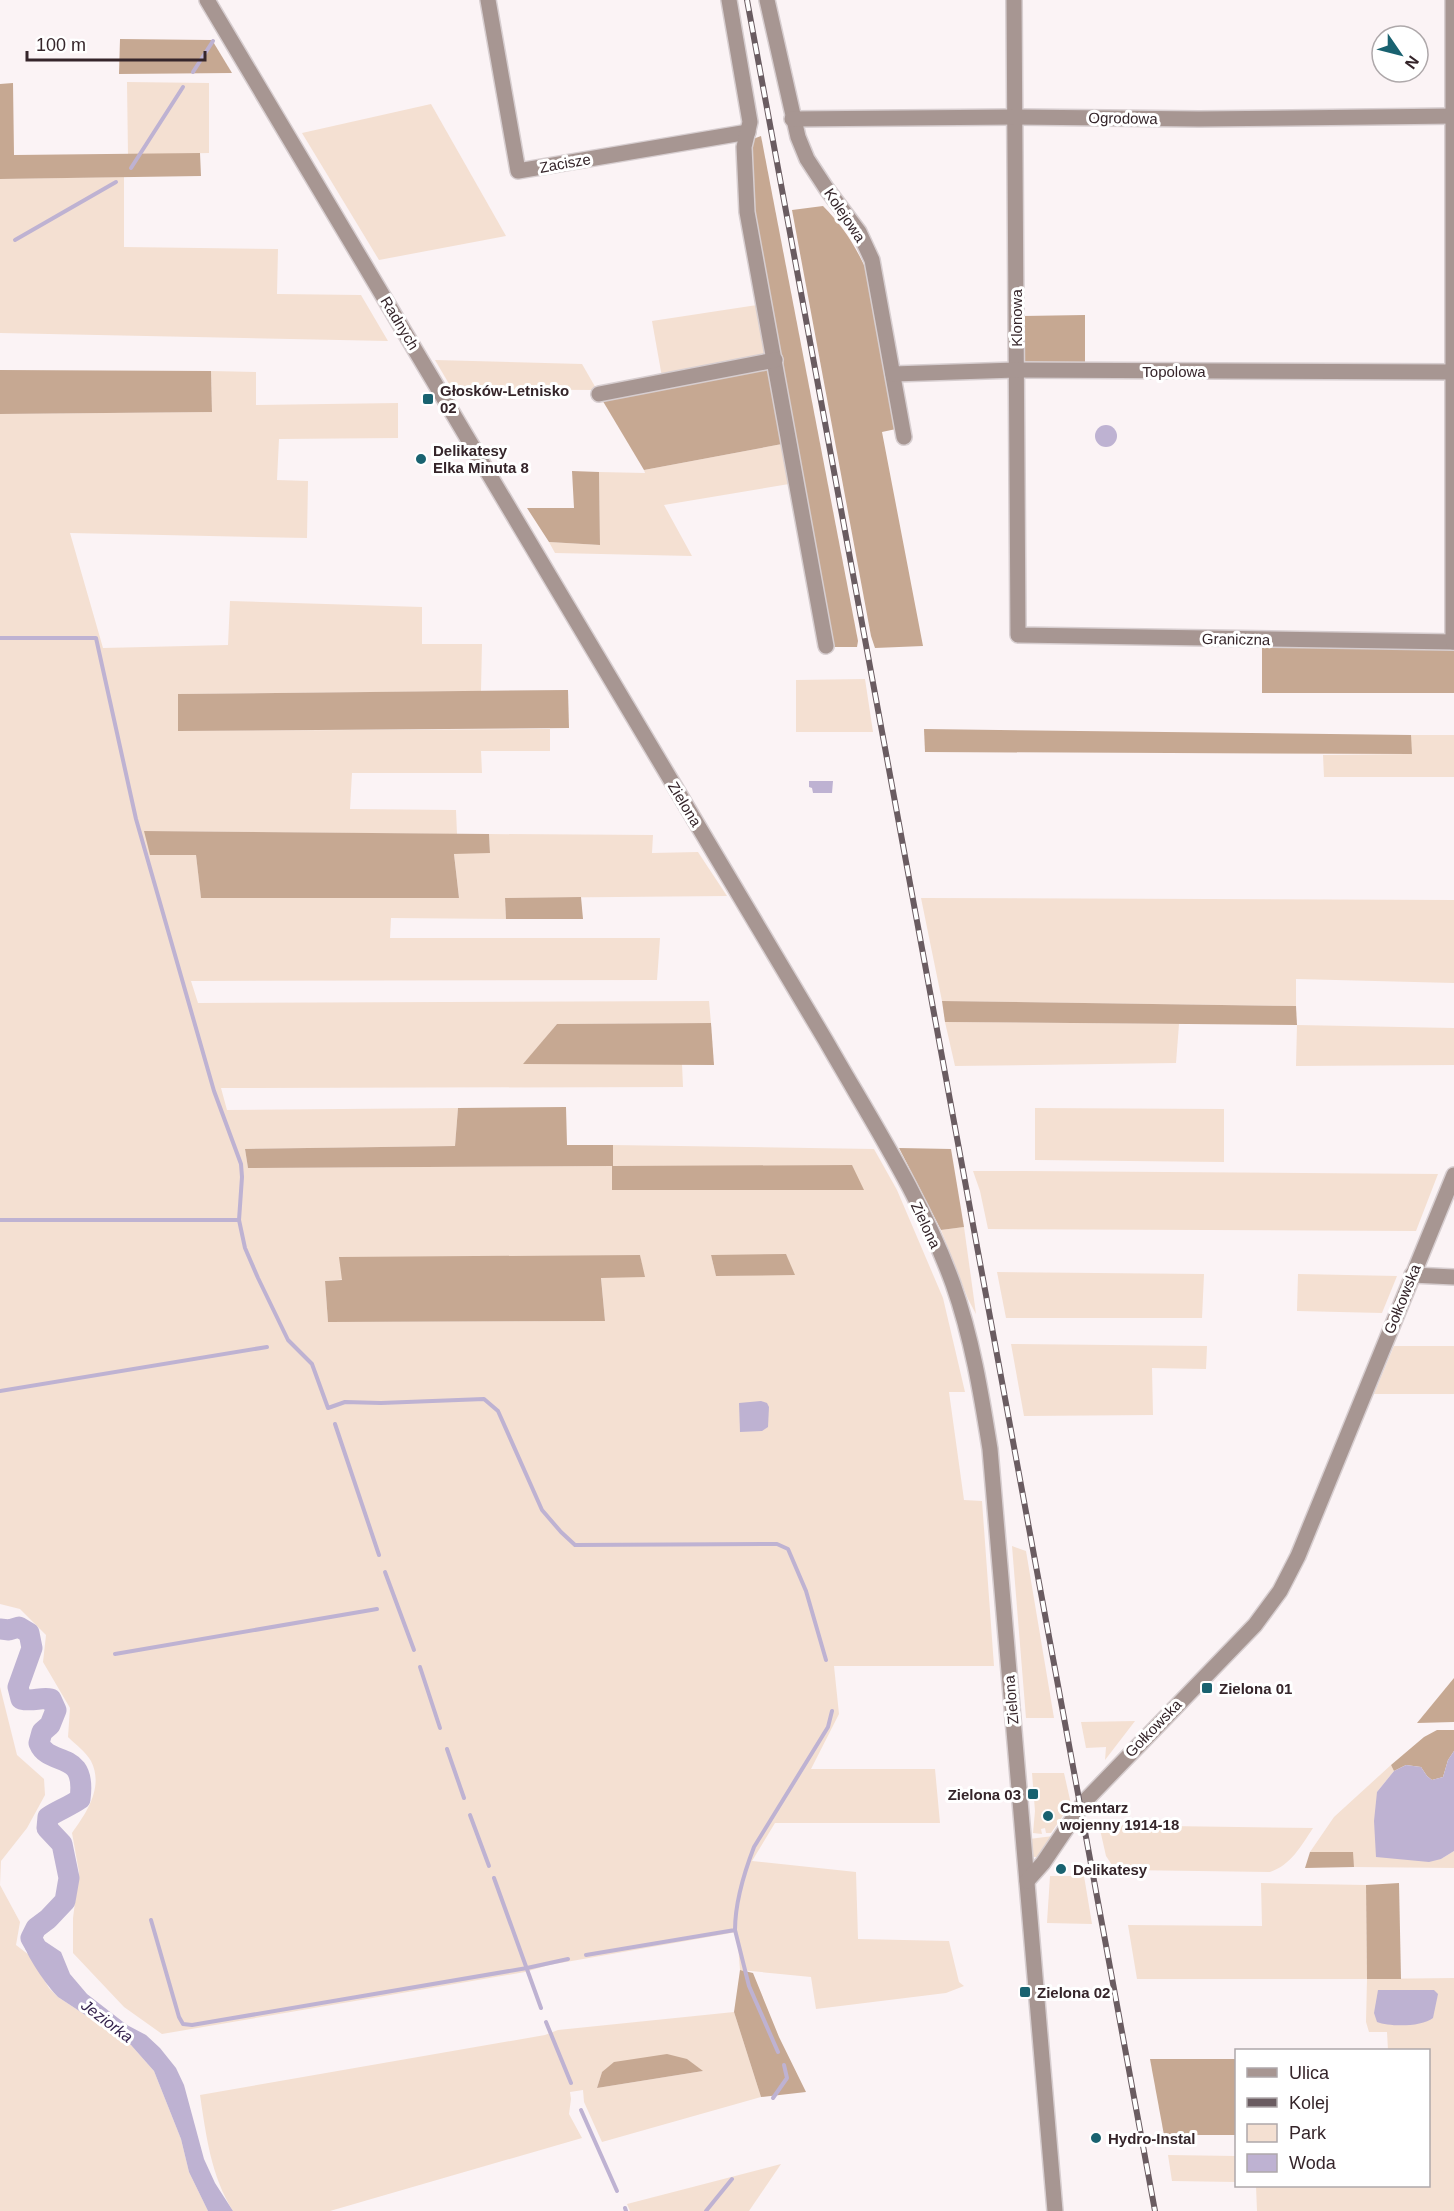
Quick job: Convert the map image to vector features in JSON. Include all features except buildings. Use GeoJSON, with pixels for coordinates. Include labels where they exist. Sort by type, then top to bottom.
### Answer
{"type":"FeatureCollection","features":[{"type":"Feature","properties":{"kind":"street","name":"Radnych"},"geometry":{"type":"LineString","coordinates":[[207,0],[591,647]]}},
{"type":"Feature","properties":{"kind":"street","name":"Zacisze"},"geometry":{"type":"LineString","coordinates":[[488,0],[518,171],[748,132]]}},
{"type":"Feature","properties":{"kind":"street"},"geometry":{"type":"LineString","coordinates":[[729,0],[750,122],[744,147],[747,212],[826,646]]}},
{"type":"Feature","properties":{"kind":"street","name":"Kolejowa"},"geometry":{"type":"LineString","coordinates":[[767,0],[792,119],[807,159],[859,232],[872,260],[904,437]]}},
{"type":"Feature","properties":{"kind":"street","name":"Klonowa"},"geometry":{"type":"LineString","coordinates":[[1014,0],[1018,635]]}},
{"type":"Feature","properties":{"kind":"street"},"geometry":{"type":"LineString","coordinates":[[1453,0],[1453,642]]}},
{"type":"Feature","properties":{"kind":"street","name":"Ogrodowa"},"geometry":{"type":"LineString","coordinates":[[792,119],[1014,117],[1199,119],[1454,116]]}},
{"type":"Feature","properties":{"kind":"street"},"geometry":{"type":"LineString","coordinates":[[599,394],[775,360]]}},
{"type":"Feature","properties":{"kind":"street","name":"Topolowa"},"geometry":{"type":"LineString","coordinates":[[893,374],[1016,370],[1453,372]]}},
{"type":"Feature","properties":{"kind":"street","name":"Graniczna"},"geometry":{"type":"LineString","coordinates":[[1018,635],[1453,642]]}},
{"type":"Feature","properties":{"kind":"street","name":"Zielona"},"geometry":{"type":"LineString","coordinates":[[591,647],[832,1050],[930,1230],[953,1286],[978,1373],[990,1449],[1027,1881]]}},
{"type":"Feature","properties":{"kind":"street","name":"Gołkowska"},"geometry":{"type":"LineString","coordinates":[[1027,1881],[1043,1863],[1085,1801],[1255,1625],[1280,1592],[1298,1556],[1454,1175]]}},
{"type":"Feature","properties":{"kind":"street"},"geometry":{"type":"LineString","coordinates":[[1412,1275],[1454,1277]]}},
{"type":"Feature","properties":{"kind":"street"},"geometry":{"type":"LineString","coordinates":[[1027,1881],[1055,2211]]}},
{"type":"Feature","properties":{"kind":"green space"},"geometry":{"type":"Polygon","coordinates":[[[127,82],[209,83],[209,153],[128,155],[127,82]]]}},
{"type":"Feature","properties":{"kind":"green space"},"geometry":{"type":"Polygon","coordinates":[[[431,104],[506,236],[379,260],[302,133],[431,104]]]}},
{"type":"Feature","properties":{"kind":"green space"},"geometry":{"type":"Polygon","coordinates":[[[124,177],[124,247],[278,249],[277,294],[361,295],[388,341],[0,333],[0,179],[124,177]]]}},
{"type":"Feature","properties":{"kind":"green space"},"geometry":{"type":"Polygon","coordinates":[[[757,305],[766,357],[662,377],[652,321],[757,305]]]}},
{"type":"Feature","properties":{"kind":"green space"},"geometry":{"type":"Polygon","coordinates":[[[435,360],[582,364],[597,390],[452,389],[435,360]]]}},
{"type":"Feature","properties":{"kind":"green space"},"geometry":{"type":"Polygon","coordinates":[[[211,371],[256,372],[256,405],[398,403],[398,438],[279,439],[277,480],[308,481],[307,538],[70,533],[103,648],[228,645],[230,601],[422,607],[422,644],[482,644],[481,691],[179,694],[178,731],[550,729],[550,751],[481,751],[482,773],[352,773],[350,809],[456,810],[457,834],[144,831],[196,855],[201,897],[459,898],[454,853],[490,853],[489,834],[653,835],[652,853],[698,852],[727,896],[505,898],[506,919],[391,918],[390,938],[660,938],[657,980],[191,981],[198,1003],[709,1001],[711,1023],[557,1024],[524,1064],[682,1064],[683,1087],[221,1088],[227,1110],[458,1108],[455,1146],[245,1149],[248,1168],[612,1166],[613,1145],[874,1149],[897,1190],[943,1298],[965,1392],[949,1392],[964,1500],[982,1501],[994,1666],[834,1666],[839,1714],[811,1769],[935,1769],[940,1823],[775,1823],[752,1861],[856,1872],[858,1939],[949,1941],[959,1982],[964,1986],[946,1993],[816,2009],[811,1977],[740,1970],[737,1932],[549,1965],[525,1972],[162,2034],[124,2007],[73,1953],[73,1918],[79,1872],[72,1833],[92,1799],[95,1790],[95,1771],[89,1758],[68,1737],[70,1708],[43,1662],[46,1635],[20,1609],[0,1604],[0,414],[212,412],[211,371]],[[613,1167],[612,1190],[864,1189],[613,1167]],[[640,1255],[325,1281],[328,1322],[605,1321],[601,1277],[644,1277],[640,1255]],[[711,1255],[716,1276],[794,1274],[711,1255]]]}},
{"type":"Feature","properties":{"kind":"green space"},"geometry":{"type":"Polygon","coordinates":[[[782,444],[789,484],[664,505],[692,556],[555,553],[549,542],[600,545],[599,472],[645,473],[644,470],[782,444]]]}},
{"type":"Feature","properties":{"kind":"green space"},"geometry":{"type":"Polygon","coordinates":[[[865,679],[873,732],[796,732],[796,680],[865,679]]]}},
{"type":"Feature","properties":{"kind":"green space"},"geometry":{"type":"Polygon","coordinates":[[[1411,735],[1454,735],[1454,777],[1324,777],[1323,755],[1411,754],[1411,735]]]}},
{"type":"Feature","properties":{"kind":"green space"},"geometry":{"type":"Polygon","coordinates":[[[921,898],[1454,900],[1454,983],[1296,979],[1296,1006],[942,1001],[921,898]]]}},
{"type":"Feature","properties":{"kind":"green space"},"geometry":{"type":"Polygon","coordinates":[[[945,1022],[1179,1024],[1176,1063],[955,1066],[945,1022]]]}},
{"type":"Feature","properties":{"kind":"green space"},"geometry":{"type":"Polygon","coordinates":[[[1297,1025],[1454,1028],[1454,1065],[1296,1066],[1297,1025]]]}},
{"type":"Feature","properties":{"kind":"green space"},"geometry":{"type":"Polygon","coordinates":[[[1035,1108],[1224,1109],[1224,1162],[1035,1160],[1035,1108]]]}},
{"type":"Feature","properties":{"kind":"green space"},"geometry":{"type":"Polygon","coordinates":[[[973,1171],[1438,1174],[1416,1231],[988,1229],[973,1171]]]}},
{"type":"Feature","properties":{"kind":"green space"},"geometry":{"type":"Polygon","coordinates":[[[964,1227],[976,1314],[941,1230],[964,1227]]]}},
{"type":"Feature","properties":{"kind":"green space"},"geometry":{"type":"Polygon","coordinates":[[[997,1272],[1204,1274],[1202,1318],[1006,1318],[997,1272]]]}},
{"type":"Feature","properties":{"kind":"green space"},"geometry":{"type":"Polygon","coordinates":[[[1298,1274],[1397,1276],[1382,1313],[1297,1311],[1298,1274]]]}},
{"type":"Feature","properties":{"kind":"green space"},"geometry":{"type":"Polygon","coordinates":[[[1011,1344],[1207,1346],[1206,1369],[1152,1368],[1153,1415],[1024,1416],[1011,1344]]]}},
{"type":"Feature","properties":{"kind":"green space"},"geometry":{"type":"Polygon","coordinates":[[[1394,1346],[1454,1346],[1454,1394],[1374,1394],[1394,1346]]]}},
{"type":"Feature","properties":{"kind":"green space"},"geometry":{"type":"Polygon","coordinates":[[[1012,1546],[1026,1551],[1054,1718],[1026,1718],[1012,1546]]]}},
{"type":"Feature","properties":{"kind":"green space"},"geometry":{"type":"Polygon","coordinates":[[[0,1687],[17,1755],[44,1779],[45,1795],[27,1828],[1,1861],[0,1885],[0,1687]]]}},
{"type":"Feature","properties":{"kind":"green space"},"geometry":{"type":"Polygon","coordinates":[[[1135,1721],[1105,1760],[1106,1747],[1086,1748],[1081,1722],[1135,1721]]]}},
{"type":"Feature","properties":{"kind":"green space"},"geometry":{"type":"Polygon","coordinates":[[[1391,1765],[1394,1771],[1377,1792],[1441,1859],[1454,1851],[1454,1868],[1354,1867],[1352,1852],[1310,1852],[1334,1817],[1391,1765]]]}},
{"type":"Feature","properties":{"kind":"green space"},"geometry":{"type":"Polygon","coordinates":[[[1032,1773],[1064,1773],[1071,1804],[1051,1833],[1046,1833],[1045,1828],[1041,1829],[1042,1834],[1033,1833],[1035,1811],[1032,1773]]]}},
{"type":"Feature","properties":{"kind":"green space"},"geometry":{"type":"Polygon","coordinates":[[[1099,1825],[1313,1828],[1290,1860],[1270,1872],[1126,1870],[1112,1865],[1106,1856],[1099,1825]]]}},
{"type":"Feature","properties":{"kind":"green space"},"geometry":{"type":"Polygon","coordinates":[[[1053,1836],[1039,1857],[1031,1855],[1029,1839],[1053,1836]]]}},
{"type":"Feature","properties":{"kind":"green space"},"geometry":{"type":"Polygon","coordinates":[[[1050,1876],[1084,1876],[1092,1924],[1047,1923],[1050,1876]]]}},
{"type":"Feature","properties":{"kind":"green space"},"geometry":{"type":"Polygon","coordinates":[[[1261,1883],[1366,1885],[1367,1979],[1137,1979],[1128,1925],[1262,1926],[1261,1883]]]}},
{"type":"Feature","properties":{"kind":"green space"},"geometry":{"type":"Polygon","coordinates":[[[0,1885],[20,1922],[16,1945],[29,1955],[49,1988],[58,1997],[131,2045],[154,2071],[181,2139],[189,2172],[208,2211],[0,2211],[0,1885]]]}},
{"type":"Feature","properties":{"kind":"green space"},"geometry":{"type":"Polygon","coordinates":[[[1454,1978],[1454,2211],[1257,2211],[1256,2187],[1430,2187],[1430,2049],[1388,2049],[1387,2032],[1369,2032],[1366,2022],[1367,1979],[1454,1978]]]}},
{"type":"Feature","properties":{"kind":"green space"},"geometry":{"type":"Polygon","coordinates":[[[734,2012],[761,2097],[602,2142],[584,2102],[583,2090],[570,2092],[569,2114],[582,2138],[330,2211],[233,2211],[219,2184],[210,2155],[200,2095],[545,2035],[558,2030],[734,2012]],[[703,2071],[602,2072],[597,2088],[703,2071]]]}},
{"type":"Feature","properties":{"kind":"green space"},"geometry":{"type":"Polygon","coordinates":[[[1168,2155],[1235,2156],[1235,2182],[1172,2181],[1168,2155]]]}},
{"type":"Feature","properties":{"kind":"green space"},"geometry":{"type":"Polygon","coordinates":[[[781,2164],[749,2211],[630,2211],[627,2204],[781,2164]]]}},
{"type":"Feature","properties":{"kind":"shaded area"},"geometry":{"type":"Polygon","coordinates":[[[120,39],[212,40],[232,73],[119,74],[120,39]]]}},
{"type":"Feature","properties":{"kind":"shaded area"},"geometry":{"type":"Polygon","coordinates":[[[13,83],[14,155],[200,153],[201,176],[0,179],[0,84],[13,83]]]}},
{"type":"Feature","properties":{"kind":"shaded area"},"geometry":{"type":"Polygon","coordinates":[[[761,136],[858,641],[857,647],[832,647],[748,176],[753,139],[761,136]]]}},
{"type":"Feature","properties":{"kind":"shaded area"},"geometry":{"type":"Polygon","coordinates":[[[823,206],[849,238],[868,274],[896,429],[882,432],[923,646],[875,648],[871,636],[792,210],[823,206]]]}},
{"type":"Feature","properties":{"kind":"shaded area"},"geometry":{"type":"Polygon","coordinates":[[[1085,315],[1085,363],[1024,364],[1023,316],[1085,315]]]}},
{"type":"Feature","properties":{"kind":"shaded area"},"geometry":{"type":"Polygon","coordinates":[[[769,368],[782,444],[644,470],[601,398],[769,368]]]}},
{"type":"Feature","properties":{"kind":"shaded area"},"geometry":{"type":"Polygon","coordinates":[[[0,370],[211,371],[212,412],[0,414],[0,370]]]}},
{"type":"Feature","properties":{"kind":"shaded area"},"geometry":{"type":"Polygon","coordinates":[[[572,471],[599,472],[600,545],[549,542],[527,508],[574,508],[572,471]]]}},
{"type":"Feature","properties":{"kind":"shaded area"},"geometry":{"type":"Polygon","coordinates":[[[1454,647],[1454,693],[1262,693],[1262,648],[1454,647]]]}},
{"type":"Feature","properties":{"kind":"shaded area"},"geometry":{"type":"Polygon","coordinates":[[[568,690],[569,728],[178,731],[178,694],[568,690]]]}},
{"type":"Feature","properties":{"kind":"shaded area"},"geometry":{"type":"Polygon","coordinates":[[[924,729],[1411,735],[1412,754],[925,752],[924,729]]]}},
{"type":"Feature","properties":{"kind":"shaded area"},"geometry":{"type":"Polygon","coordinates":[[[144,831],[489,834],[490,853],[454,854],[459,898],[201,898],[196,855],[150,855],[144,831]]]}},
{"type":"Feature","properties":{"kind":"shaded area"},"geometry":{"type":"Polygon","coordinates":[[[581,897],[583,919],[506,919],[505,898],[581,897]]]}},
{"type":"Feature","properties":{"kind":"shaded area"},"geometry":{"type":"Polygon","coordinates":[[[942,1001],[1296,1006],[1297,1025],[945,1022],[942,1001]]]}},
{"type":"Feature","properties":{"kind":"shaded area"},"geometry":{"type":"Polygon","coordinates":[[[711,1023],[714,1065],[523,1064],[557,1024],[711,1023]]]}},
{"type":"Feature","properties":{"kind":"shaded area"},"geometry":{"type":"Polygon","coordinates":[[[566,1107],[567,1145],[613,1145],[613,1166],[852,1165],[864,1190],[612,1190],[612,1166],[248,1168],[245,1149],[455,1146],[458,1108],[566,1107]]]}},
{"type":"Feature","properties":{"kind":"shaded area"},"geometry":{"type":"Polygon","coordinates":[[[899,1148],[951,1149],[964,1227],[941,1230],[899,1148]]]}},
{"type":"Feature","properties":{"kind":"shaded area"},"geometry":{"type":"Polygon","coordinates":[[[786,1254],[795,1275],[716,1276],[711,1255],[786,1254]]]}},
{"type":"Feature","properties":{"kind":"shaded area"},"geometry":{"type":"Polygon","coordinates":[[[640,1255],[645,1277],[601,1278],[605,1321],[328,1322],[325,1281],[342,1280],[339,1257],[640,1255]]]}},
{"type":"Feature","properties":{"kind":"shaded area"},"geometry":{"type":"Polygon","coordinates":[[[1454,1678],[1454,1722],[1417,1723],[1454,1678]]]}},
{"type":"Feature","properties":{"kind":"shaded area"},"geometry":{"type":"Polygon","coordinates":[[[1437,1730],[1454,1730],[1454,1751],[1448,1760],[1443,1777],[1432,1780],[1421,1767],[1406,1765],[1394,1771],[1391,1765],[1424,1737],[1437,1730]]]}},
{"type":"Feature","properties":{"kind":"shaded area"},"geometry":{"type":"Polygon","coordinates":[[[1310,1852],[1353,1852],[1354,1867],[1305,1868],[1310,1852]]]}},
{"type":"Feature","properties":{"kind":"shaded area"},"geometry":{"type":"Polygon","coordinates":[[[1399,1883],[1401,1979],[1367,1979],[1366,1885],[1399,1883]]]}},
{"type":"Feature","properties":{"kind":"shaded area"},"geometry":{"type":"Polygon","coordinates":[[[740,1970],[753,1973],[779,2037],[806,2092],[761,2097],[734,2012],[740,1970]]]}},
{"type":"Feature","properties":{"kind":"shaded area"},"geometry":{"type":"Polygon","coordinates":[[[667,2054],[687,2059],[703,2071],[597,2088],[602,2072],[614,2062],[667,2054]]]}},
{"type":"Feature","properties":{"kind":"shaded area"},"geometry":{"type":"Polygon","coordinates":[[[1150,2059],[1235,2059],[1235,2135],[1164,2135],[1150,2059]]]}},
{"type":"Feature","properties":{"kind":"water"},"geometry":{"type":"Polygon","coordinates":[[[1106,425],[1114,428],[1117,436],[1114,444],[1106,447],[1098,444],[1095,436],[1098,428],[1106,425]]]}},
{"type":"Feature","properties":{"kind":"water"},"geometry":{"type":"Polygon","coordinates":[[[809,781],[833,781],[832,793],[813,793],[812,788],[809,787],[809,781]]]}},
{"type":"Feature","properties":{"kind":"water"},"geometry":{"type":"Polygon","coordinates":[[[761,1401],[767,1403],[769,1407],[768,1427],[762,1431],[740,1432],[739,1403],[761,1401]]]}},
{"type":"Feature","properties":{"kind":"water"},"geometry":{"type":"Polygon","coordinates":[[[1454,1751],[1454,1851],[1441,1859],[1429,1862],[1376,1857],[1374,1821],[1377,1792],[1394,1771],[1406,1765],[1421,1767],[1432,1780],[1443,1777],[1448,1760],[1454,1751]]]}},
{"type":"Feature","properties":{"kind":"water"},"geometry":{"type":"Polygon","coordinates":[[[37,1915],[47,1926],[41,1933],[43,1940],[61,1952],[70,1974],[87,1994],[127,2025],[146,2035],[176,2068],[184,2085],[204,2159],[215,2183],[233,2211],[208,2211],[189,2172],[181,2139],[154,2071],[131,2045],[58,1997],[37,1970],[24,1946],[23,1936],[37,1915]]]}},
{"type":"Feature","properties":{"kind":"water"},"geometry":{"type":"Polygon","coordinates":[[[1378,1990],[1434,1990],[1438,1994],[1433,2018],[1421,2023],[1406,2025],[1377,2022],[1374,2013],[1378,1990]]]}},
{"type":"Feature","properties":{"kind":"waterway"},"geometry":{"type":"LineString","coordinates":[[193,72],[213,41]]}},
{"type":"Feature","properties":{"kind":"waterway"},"geometry":{"type":"LineString","coordinates":[[131,168],[183,87]]}},
{"type":"Feature","properties":{"kind":"waterway"},"geometry":{"type":"LineString","coordinates":[[15,240],[116,182]]}},
{"type":"Feature","properties":{"kind":"waterway"},"geometry":{"type":"LineString","coordinates":[[0,638],[96,638],[136,819],[214,1091],[241,1164],[239,1220]]}},
{"type":"Feature","properties":{"kind":"waterway"},"geometry":{"type":"LineString","coordinates":[[0,1220],[239,1220],[245,1248],[258,1278],[288,1340],[312,1364],[328,1408],[345,1402],[484,1399],[498,1411],[542,1510],[575,1545],[777,1544],[788,1549],[806,1591],[826,1660]]}},
{"type":"Feature","properties":{"kind":"waterway"},"geometry":{"type":"LineString","coordinates":[[0,1391],[267,1347]]}},
{"type":"Feature","properties":{"kind":"waterway"},"geometry":{"type":"LineString","coordinates":[[335,1424],[379,1555]]}},
{"type":"Feature","properties":{"kind":"waterway"},"geometry":{"type":"LineString","coordinates":[[385,1572],[414,1650]]}},
{"type":"Feature","properties":{"kind":"waterway"},"geometry":{"type":"LineString","coordinates":[[115,1654],[377,1609]]}},
{"type":"Feature","properties":{"kind":"waterway","name":"Jeziorka"},"geometry":{"type":"LineString","coordinates":[[0,1629],[9,1630],[19,1627],[29,1633],[32,1648],[18,1687],[21,1699],[51,1699],[56,1710],[50,1725],[42,1732],[39,1743],[51,1755],[73,1765],[81,1783],[80,1799],[48,1817],[47,1828],[62,1844],[69,1878],[65,1901],[36,1928],[31,1938],[35,1945]]}},
{"type":"Feature","properties":{"kind":"waterway"},"geometry":{"type":"LineString","coordinates":[[420,1667],[440,1728]]}},
{"type":"Feature","properties":{"kind":"waterway"},"geometry":{"type":"LineString","coordinates":[[586,1955],[735,1930],[741,1888],[754,1847],[828,1727],[832,1711]]}},
{"type":"Feature","properties":{"kind":"waterway"},"geometry":{"type":"LineString","coordinates":[[447,1749],[464,1798]]}},
{"type":"Feature","properties":{"kind":"waterway"},"geometry":{"type":"LineString","coordinates":[[470,1815],[489,1866]]}},
{"type":"Feature","properties":{"kind":"waterway"},"geometry":{"type":"LineString","coordinates":[[494,1878],[541,2008]]}},
{"type":"Feature","properties":{"kind":"waterway"},"geometry":{"type":"LineString","coordinates":[[151,1920],[179,2017],[183,2024],[192,2025],[568,1959]]}},
{"type":"Feature","properties":{"kind":"waterway"},"geometry":{"type":"LineString","coordinates":[[735,1930],[749,1986],[778,2052]]}},
{"type":"Feature","properties":{"kind":"waterway"},"geometry":{"type":"LineString","coordinates":[[546,2022],[571,2083]]}},
{"type":"Feature","properties":{"kind":"waterway"},"geometry":{"type":"LineString","coordinates":[[773,2098],[787,2078],[784,2065]]}},
{"type":"Feature","properties":{"kind":"waterway"},"geometry":{"type":"LineString","coordinates":[[581,2110],[617,2191]]}},
{"type":"Feature","properties":{"kind":"waterway"},"geometry":{"type":"LineString","coordinates":[[706,2211],[732,2179]]}},
{"type":"Feature","properties":{"kind":"railway"},"geometry":{"type":"LineString","coordinates":[[747,0],[1155,2211]]}},
{"type":"Feature","properties":{"kind":"place","name":"Głosków-Letnisko 02"},"geometry":{"type":"Point","coordinates":[428,399]}},
{"type":"Feature","properties":{"kind":"place","name":"Delikatesy Elka Minuta 8"},"geometry":{"type":"Point","coordinates":[421,459]}},
{"type":"Feature","properties":{"kind":"place","name":"Zielona 01"},"geometry":{"type":"Point","coordinates":[1207,1688]}},
{"type":"Feature","properties":{"kind":"place","name":"Zielona 03"},"geometry":{"type":"Point","coordinates":[1033,1794]}},
{"type":"Feature","properties":{"kind":"place","name":"Cmentarz wojenny 1914-18"},"geometry":{"type":"Point","coordinates":[1048,1816]}},
{"type":"Feature","properties":{"kind":"place","name":"Delikatesy"},"geometry":{"type":"Point","coordinates":[1061,1869]}},
{"type":"Feature","properties":{"kind":"place","name":"Zielona 02"},"geometry":{"type":"Point","coordinates":[1025,1992]}},
{"type":"Feature","properties":{"kind":"place","name":"Hydro-Instal"},"geometry":{"type":"Point","coordinates":[1096,2138]}}]}
